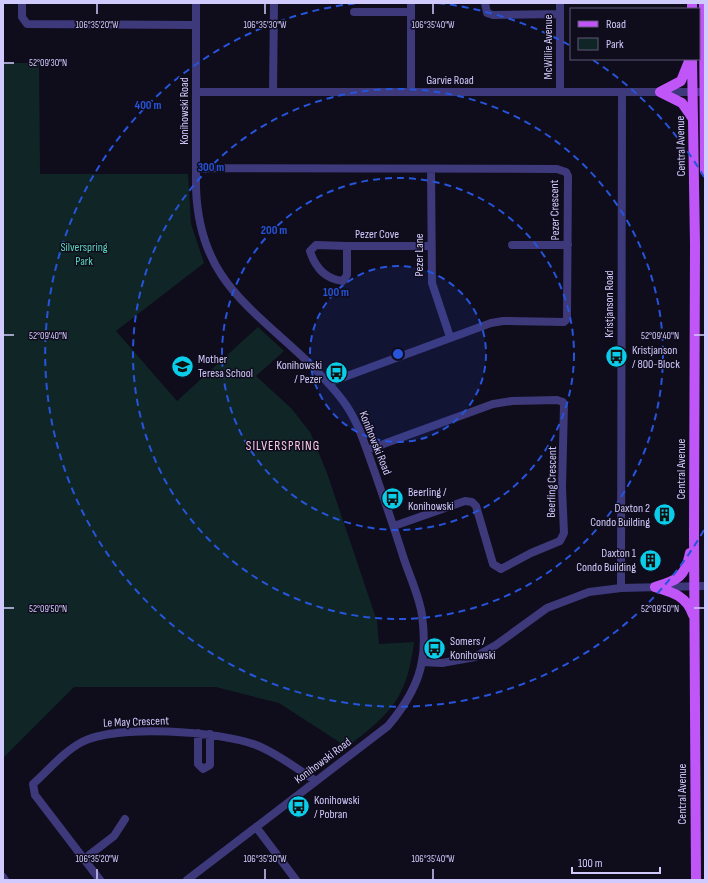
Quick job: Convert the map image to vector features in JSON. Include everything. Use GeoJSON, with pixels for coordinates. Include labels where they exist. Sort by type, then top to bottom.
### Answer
{"type":"FeatureCollection","features":[{"type":"Feature","properties":{"kind":"main road","name":"Central Avenue"},"geometry":{"type":"LineString","coordinates":[[704,3],[705,171]]}},
{"type":"Feature","properties":{"kind":"main road","name":"Central Avenue"},"geometry":{"type":"LineString","coordinates":[[691,60],[695,244],[694,618],[696,880]]}},
{"type":"Feature","properties":{"kind":"main road"},"geometry":{"type":"LineString","coordinates":[[660,92],[681,80],[691,60]]}},
{"type":"Feature","properties":{"kind":"main road"},"geometry":{"type":"LineString","coordinates":[[660,92],[682,103],[693,119]]}},
{"type":"Feature","properties":{"kind":"main road"},"geometry":{"type":"LineString","coordinates":[[655,588],[673,581],[683,574],[688,565],[694,536]]}},
{"type":"Feature","properties":{"kind":"main road"},"geometry":{"type":"LineString","coordinates":[[655,588],[671,592],[684,599],[694,618]]}},
{"type":"Feature","properties":{"kind":"street"},"geometry":{"type":"LineString","coordinates":[[22,3],[22,17],[27,24],[196,25]]}},
{"type":"Feature","properties":{"kind":"street","name":"Konihowski Road"},"geometry":{"type":"LineString","coordinates":[[187,880],[388,726],[404,707],[416,684],[422,662],[424,636],[422,613],[394,526],[367,450],[347,405],[328,383],[240,299],[214,264],[203,238],[197,214],[196,3]]}},
{"type":"Feature","properties":{"kind":"street"},"geometry":{"type":"LineString","coordinates":[[273,91],[274,3]]}},
{"type":"Feature","properties":{"kind":"street"},"geometry":{"type":"LineString","coordinates":[[411,3],[411,92]]}},
{"type":"Feature","properties":{"kind":"street"},"geometry":{"type":"LineString","coordinates":[[485,3],[487,13],[493,15],[560,14]]}},
{"type":"Feature","properties":{"kind":"street","name":"McWillie Avenue"},"geometry":{"type":"LineString","coordinates":[[560,3],[560,92]]}},
{"type":"Feature","properties":{"kind":"street"},"geometry":{"type":"LineString","coordinates":[[354,12],[411,12]]}},
{"type":"Feature","properties":{"kind":"street","name":"Garvie Road"},"geometry":{"type":"LineString","coordinates":[[196,92],[704,92]]}},
{"type":"Feature","properties":{"kind":"street","name":"Kristjanson Road"},"geometry":{"type":"LineString","coordinates":[[621,588],[622,92]]}},
{"type":"Feature","properties":{"kind":"street","name":"Pezer Crescent"},"geometry":{"type":"LineString","coordinates":[[196,168],[563,170],[568,176],[567,319],[564,322],[503,321],[491,323],[328,383]]}},
{"type":"Feature","properties":{"kind":"street","name":"Pezer Lane"},"geometry":{"type":"LineString","coordinates":[[432,169],[432,282],[450,337]]}},
{"type":"Feature","properties":{"kind":"street","name":"Pezer Cove"},"geometry":{"type":"LineString","coordinates":[[347,246],[347,275],[343,281],[333,280],[314,265],[310,251],[316,245],[431,246]]}},
{"type":"Feature","properties":{"kind":"street"},"geometry":{"type":"LineString","coordinates":[[512,245],[568,245]]}},
{"type":"Feature","properties":{"kind":"street","name":"Beerling Crescent"},"geometry":{"type":"LineString","coordinates":[[367,450],[493,404],[512,401],[557,400],[563,402],[562,488],[564,533],[560,541],[531,553],[501,569],[493,564],[476,506],[472,502],[465,501],[394,526]]}},
{"type":"Feature","properties":{"kind":"street"},"geometry":{"type":"LineString","coordinates":[[422,662],[442,663],[475,657],[496,645],[547,608],[589,592],[621,588],[705,586]]}},
{"type":"Feature","properties":{"kind":"street","name":"Le May Crescent"},"geometry":{"type":"LineString","coordinates":[[100,880],[35,795],[34,784],[68,752],[82,742],[98,735],[116,732],[210,734],[257,745],[316,781]]}},
{"type":"Feature","properties":{"kind":"street"},"geometry":{"type":"LineString","coordinates":[[198,733],[198,764],[204,770],[210,765],[210,734]]}},
{"type":"Feature","properties":{"kind":"street"},"geometry":{"type":"LineString","coordinates":[[84,859],[114,836],[125,819]]}},
{"type":"Feature","properties":{"kind":"street"},"geometry":{"type":"LineString","coordinates":[[256,827],[296,880]]}},
{"type":"Feature","properties":{"kind":"green space","name":"Silverspring Park"},"geometry":{"type":"Polygon","coordinates":[[[3,63],[39,63],[40,174],[188,174],[191,224],[204,263],[116,331],[177,401],[258,327],[284,351],[256,376],[291,408],[310,432],[327,473],[377,621],[379,644],[414,642],[407,678],[394,704],[375,725],[347,747],[279,703],[216,687],[74,687],[3,758],[3,63]]]}},
{"type":"Feature","properties":{"kind":"place","name":"Kristjanson / 800-Block"},"geometry":{"type":"Point","coordinates":[616,357]}},
{"type":"Feature","properties":{"kind":"place","name":"Mother Teresa School"},"geometry":{"type":"Point","coordinates":[183,366]}},
{"type":"Feature","properties":{"kind":"place","name":"Konihowski / Pezer"},"geometry":{"type":"Point","coordinates":[337,372]}},
{"type":"Feature","properties":{"kind":"place","name":"Beerling / Konihowski"},"geometry":{"type":"Point","coordinates":[392,499]}},
{"type":"Feature","properties":{"kind":"place","name":"Daxton 2 Condo Building"},"geometry":{"type":"Point","coordinates":[665,515]}},
{"type":"Feature","properties":{"kind":"place","name":"Daxton 1 Condo Building"},"geometry":{"type":"Point","coordinates":[651,560]}},
{"type":"Feature","properties":{"kind":"place","name":"Somers / Konihowski"},"geometry":{"type":"Point","coordinates":[434,648]}},
{"type":"Feature","properties":{"kind":"place","name":"Konihowski / Pobran"},"geometry":{"type":"Point","coordinates":[298,807]}},
{"type":"Feature","properties":{"kind":"district","name":"SILVERSPRING"},"geometry":{"type":"Point","coordinates":[283,446]}}]}
